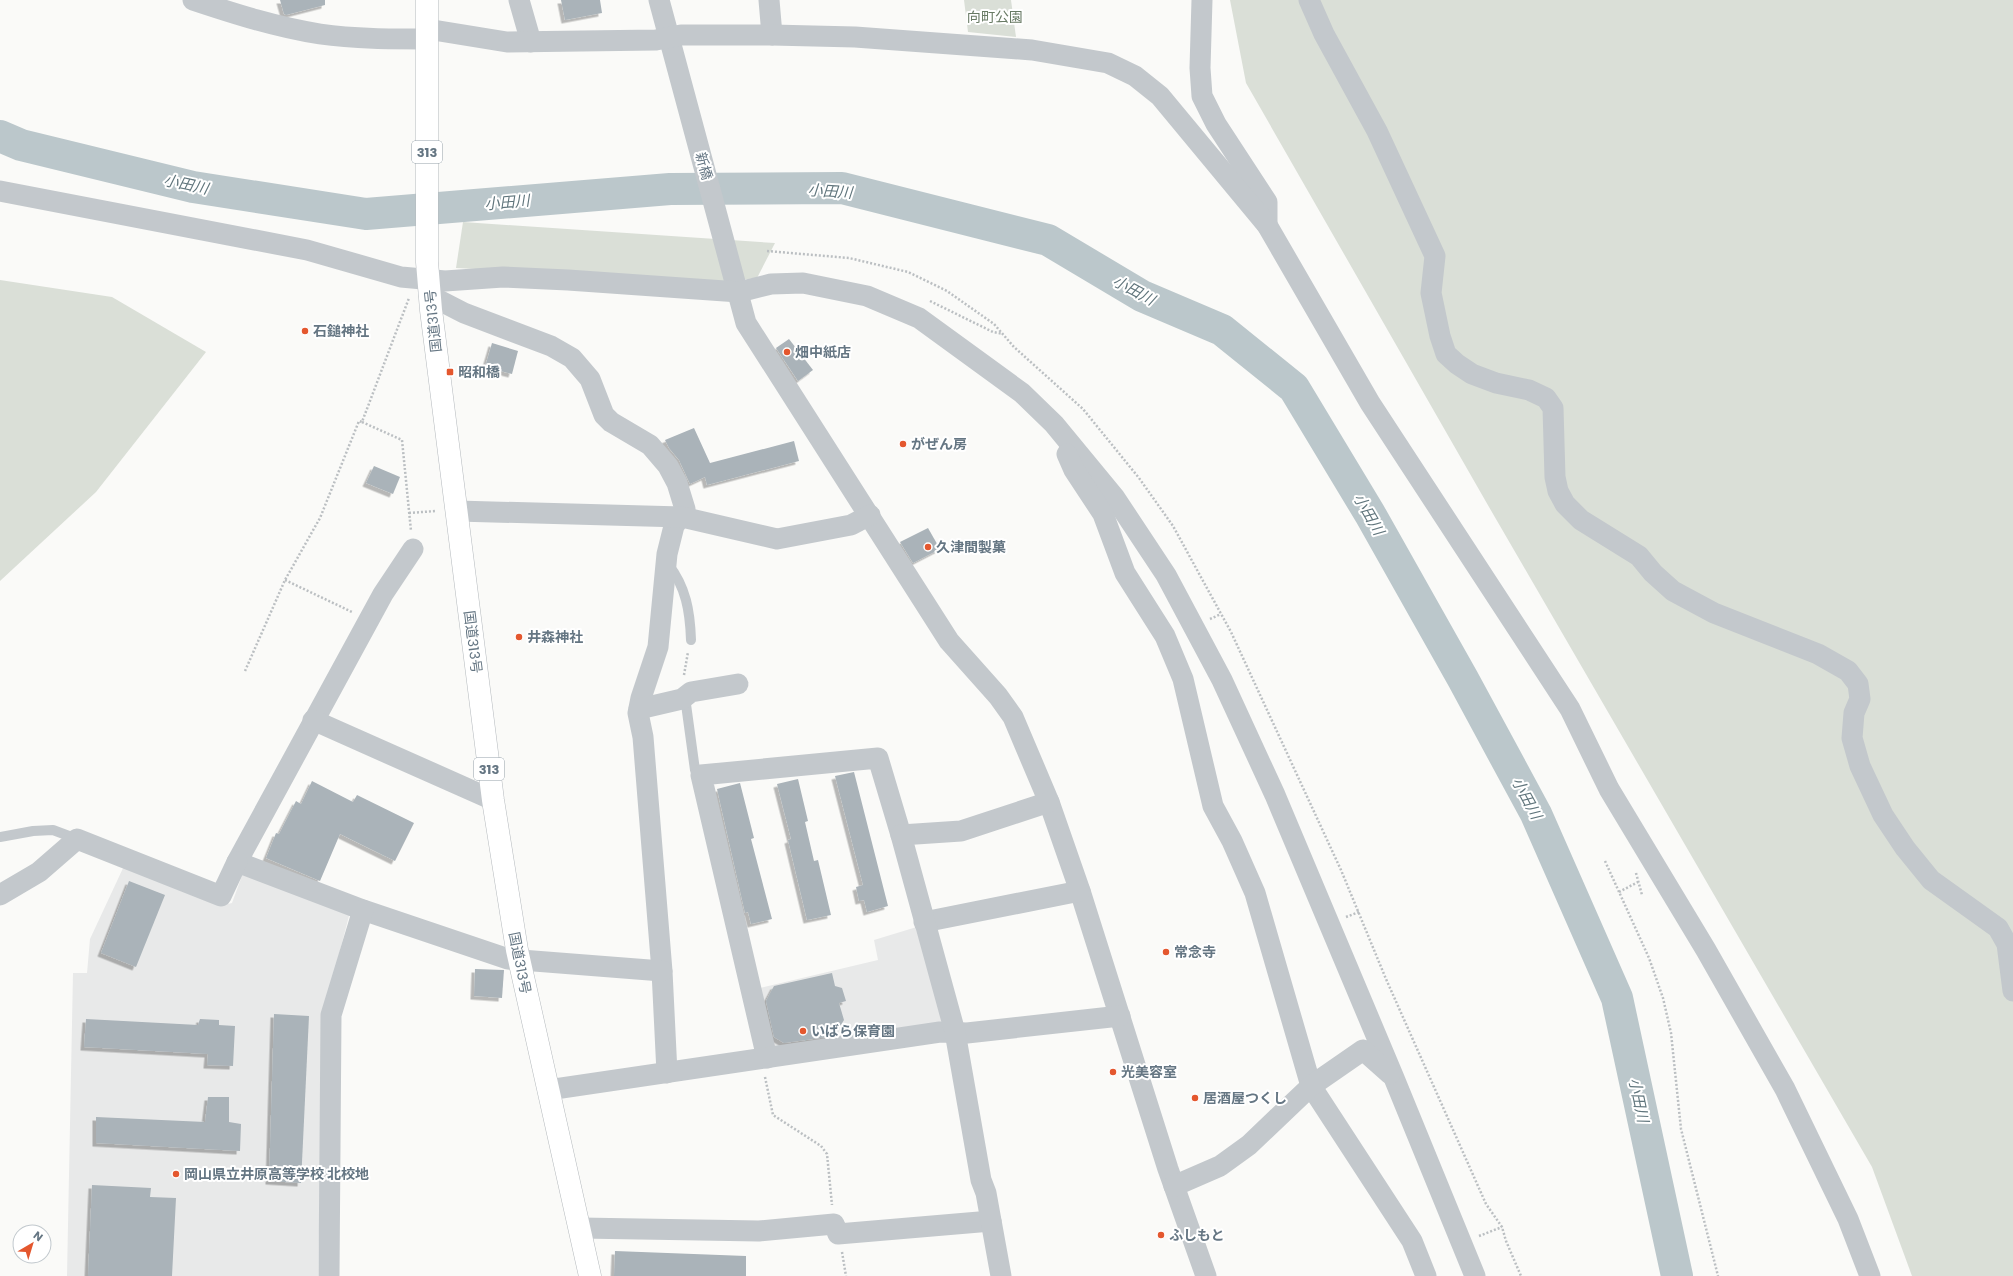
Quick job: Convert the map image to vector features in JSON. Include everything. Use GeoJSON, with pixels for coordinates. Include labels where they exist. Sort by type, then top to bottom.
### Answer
{"type":"FeatureCollection","features":[{"type":"Feature","properties":{"kind":"highway","name":"国道313号"},"geometry":{"type":"LineString","coordinates":[[426,0],[427,256],[429,288],[493,800],[519,961],[590,1276]]}},
{"type":"Feature","properties":{"kind":"street"},"geometry":{"type":"LineString","coordinates":[[193,0],[255,21],[320,34],[375,38],[507,42],[656,40],[671,43],[772,35],[855,38],[1032,50],[1108,63],[1135,76],[1160,96],[1267,225],[1370,403],[1570,709],[1609,789],[1706,950],[1785,1089],[1848,1219],[1870,1276]]}},
{"type":"Feature","properties":{"kind":"street"},"geometry":{"type":"LineString","coordinates":[[519,0],[531,42]]}},
{"type":"Feature","properties":{"kind":"street","name":"新橋"},"geometry":{"type":"LineString","coordinates":[[659,0],[746,323],[870,515],[949,641],[998,696],[1013,717],[1049,802],[1080,891],[1174,1186],[1206,1276]]}},
{"type":"Feature","properties":{"kind":"street"},"geometry":{"type":"LineString","coordinates":[[769,0],[772,35]]}},
{"type":"Feature","properties":{"kind":"street"},"geometry":{"type":"LineString","coordinates":[[1202,0],[1200,68],[1202,96],[1216,124],[1266,202],[1267,225]]}},
{"type":"Feature","properties":{"kind":"street"},"geometry":{"type":"LineString","coordinates":[[1309,0],[1324,34],[1377,131],[1436,256],[1431,293],[1440,336],[1446,354],[1457,364],[1472,374],[1496,383],[1529,390],[1546,398],[1554,408],[1555,477],[1558,491],[1565,504],[1581,520],[1640,556],[1654,573],[1673,591],[1714,613],[1818,654],[1848,671],[1858,684],[1860,699],[1854,713],[1852,738],[1860,766],[1883,815],[1905,848],[1931,880],[1998,928],[2007,944],[2013,991]]}},
{"type":"Feature","properties":{"kind":"street"},"geometry":{"type":"LineString","coordinates":[[0,191],[307,250],[401,276],[429,288],[464,313],[551,346],[572,358],[590,379],[604,415],[611,422],[650,445],[668,466],[684,500],[685,509],[682,517],[674,526],[667,562],[658,647],[639,709],[662,971],[667,1073]]}},
{"type":"Feature","properties":{"kind":"street"},"geometry":{"type":"LineString","coordinates":[[429,288],[503,277],[737,287],[802,283],[875,299],[919,318],[1022,393],[1054,424],[1114,498],[1166,575],[1218,673],[1275,795],[1394,1078],[1472,1273]]}},
{"type":"Feature","properties":{"kind":"street"},"geometry":{"type":"LineString","coordinates":[[1054,424],[1074,470],[1103,514],[1125,573],[1165,636],[1183,679],[1213,806],[1232,841],[1255,893],[1311,1086],[1412,1241],[1426,1276]]}},
{"type":"Feature","properties":{"kind":"street"},"geometry":{"type":"LineString","coordinates":[[457,510],[682,517],[777,539],[851,525],[870,515]]}},
{"type":"Feature","properties":{"kind":"street"},"geometry":{"type":"LineString","coordinates":[[0,895],[39,872],[76,839],[221,896],[237,862],[382,594],[413,549]]}},
{"type":"Feature","properties":{"kind":"street"},"geometry":{"type":"LineString","coordinates":[[639,709],[684,687],[692,692],[738,684]]}},
{"type":"Feature","properties":{"kind":"street"},"geometry":{"type":"LineString","coordinates":[[313,720],[493,800]]}},
{"type":"Feature","properties":{"kind":"street"},"geometry":{"type":"LineString","coordinates":[[765,1065],[742,948],[701,775],[878,758],[901,835],[955,1032],[981,1180],[986,1193],[1001,1276]]}},
{"type":"Feature","properties":{"kind":"street"},"geometry":{"type":"LineString","coordinates":[[901,835],[961,831],[1049,802]]}},
{"type":"Feature","properties":{"kind":"street"},"geometry":{"type":"LineString","coordinates":[[237,862],[363,910],[519,961],[662,971]]}},
{"type":"Feature","properties":{"kind":"street"},"geometry":{"type":"LineString","coordinates":[[924,922],[1080,891]]}},
{"type":"Feature","properties":{"kind":"street"},"geometry":{"type":"LineString","coordinates":[[329,1276],[331,1015],[363,910]]}},
{"type":"Feature","properties":{"kind":"street"},"geometry":{"type":"LineString","coordinates":[[548,1090],[667,1073],[765,1065],[940,1032],[967,1033],[1120,1016]]}},
{"type":"Feature","properties":{"kind":"street"},"geometry":{"type":"LineString","coordinates":[[1174,1186],[1220,1166],[1249,1145],[1311,1086],[1362,1050],[1394,1078]]}},
{"type":"Feature","properties":{"kind":"street"},"geometry":{"type":"LineString","coordinates":[[580,1228],[759,1231],[834,1224],[838,1234],[991,1221]]}},
{"type":"Feature","properties":{"kind":"lane"},"geometry":{"type":"LineString","coordinates":[[667,562],[675,573],[687,601],[690,615],[691,640]]}},
{"type":"Feature","properties":{"kind":"lane"},"geometry":{"type":"LineString","coordinates":[[684,687],[695,770],[701,775]]}},
{"type":"Feature","properties":{"kind":"lane"},"geometry":{"type":"LineString","coordinates":[[0,837],[33,831],[53,830],[76,839]]}},
{"type":"Feature","properties":{"kind":"path"},"geometry":{"type":"LineString","coordinates":[[362,422],[410,296],[429,288]]}},
{"type":"Feature","properties":{"kind":"path"},"geometry":{"type":"LineString","coordinates":[[245,671],[285,580],[320,518],[359,421],[402,440],[413,549]]}},
{"type":"Feature","properties":{"kind":"path"},"geometry":{"type":"LineString","coordinates":[[410,513],[457,510]]}},
{"type":"Feature","properties":{"kind":"path"},"geometry":{"type":"LineString","coordinates":[[285,580],[340,605],[367,622]]}},
{"type":"Feature","properties":{"kind":"path"},"geometry":{"type":"LineString","coordinates":[[1215,617],[1221,614]]}},
{"type":"Feature","properties":{"kind":"path"},"geometry":{"type":"LineString","coordinates":[[684,687],[691,640]]}},
{"type":"Feature","properties":{"kind":"path"},"geometry":{"type":"LineString","coordinates":[[1605,861],[1650,958],[1663,998],[1671,1033],[1681,1129],[1718,1276]]}},
{"type":"Feature","properties":{"kind":"path"},"geometry":{"type":"LineString","coordinates":[[1619,892],[1638,882]]}},
{"type":"Feature","properties":{"kind":"path"},"geometry":{"type":"LineString","coordinates":[[1351,915],[1359,912]]}},
{"type":"Feature","properties":{"kind":"path"},"geometry":{"type":"LineString","coordinates":[[765,1065],[773,1115],[822,1146],[827,1154],[834,1224]]}},
{"type":"Feature","properties":{"kind":"path"},"geometry":{"type":"LineString","coordinates":[[1488,1232],[1502,1226]]}},
{"type":"Feature","properties":{"kind":"shaded area"},"geometry":{"type":"Polygon","coordinates":[[[124,866],[220,906],[232,903],[243,873],[350,912],[324,1012],[318,1276],[67,1276],[73,973],[87,973],[90,939],[124,866]]]}},
{"type":"Feature","properties":{"kind":"shaded area"},"geometry":{"type":"Polygon","coordinates":[[[920,926],[945,1020],[939,1026],[770,1051],[756,989],[878,960],[874,940],[920,926]]]}},
{"type":"Feature","properties":{"kind":"green space","name":"向町公園"},"geometry":{"type":"Polygon","coordinates":[[[964,0],[1011,0],[1016,37],[968,32],[964,0]]]}},
{"type":"Feature","properties":{"kind":"green space"},"geometry":{"type":"Polygon","coordinates":[[[1230,0],[2013,0],[2013,1276],[1912,1276],[1872,1167],[1489,507],[1246,83],[1230,0]]]}},
{"type":"Feature","properties":{"kind":"green space"},"geometry":{"type":"Polygon","coordinates":[[[463,222],[775,243],[757,278],[720,282],[456,268],[463,222]]]}},
{"type":"Feature","properties":{"kind":"green space"},"geometry":{"type":"Polygon","coordinates":[[[0,280],[112,297],[206,352],[96,492],[0,581],[0,280]]]}},
{"type":"Feature","properties":{"kind":"building"},"geometry":{"type":"Polygon","coordinates":[[[280,0],[325,0],[325,5],[286,15],[284,14],[280,0]]]}},
{"type":"Feature","properties":{"kind":"building"},"geometry":{"type":"Polygon","coordinates":[[[561,0],[600,0],[602,13],[565,20],[561,0]]]}},
{"type":"Feature","properties":{"kind":"building"},"geometry":{"type":"Polygon","coordinates":[[[789,339],[813,370],[798,381],[776,348],[789,339]]]}},
{"type":"Feature","properties":{"kind":"building"},"geometry":{"type":"Polygon","coordinates":[[[492,343],[518,351],[512,374],[485,367],[492,343]]]}},
{"type":"Feature","properties":{"kind":"building"},"geometry":{"type":"Polygon","coordinates":[[[694,428],[710,463],[794,441],[799,461],[707,485],[705,477],[690,484],[679,460],[669,448],[665,440],[694,428]]]}},
{"type":"Feature","properties":{"kind":"building"},"geometry":{"type":"Polygon","coordinates":[[[374,466],[400,477],[393,494],[366,483],[374,466]]]}},
{"type":"Feature","properties":{"kind":"building"},"geometry":{"type":"Polygon","coordinates":[[[928,528],[940,549],[913,563],[900,542],[928,528]]]}},
{"type":"Feature","properties":{"kind":"building"},"geometry":{"type":"Polygon","coordinates":[[[854,772],[888,906],[867,912],[864,900],[859,901],[856,887],[863,885],[835,776],[854,772]]]}},
{"type":"Feature","properties":{"kind":"building"},"geometry":{"type":"Polygon","coordinates":[[[798,779],[808,821],[805,822],[814,861],[818,860],[831,915],[807,920],[788,840],[791,839],[777,784],[798,779]]]}},
{"type":"Feature","properties":{"kind":"building"},"geometry":{"type":"Polygon","coordinates":[[[312,781],[353,802],[357,795],[414,823],[395,861],[340,834],[320,881],[266,858],[276,833],[279,834],[296,801],[301,804],[312,781]]]}},
{"type":"Feature","properties":{"kind":"building"},"geometry":{"type":"Polygon","coordinates":[[[740,783],[754,838],[751,839],[772,919],[751,924],[748,912],[745,913],[717,789],[740,783]]]}},
{"type":"Feature","properties":{"kind":"building"},"geometry":{"type":"Polygon","coordinates":[[[129,881],[165,895],[136,967],[101,953],[129,881]]]}},
{"type":"Feature","properties":{"kind":"building"},"geometry":{"type":"Polygon","coordinates":[[[475,969],[504,970],[502,998],[474,996],[475,969]]]}},
{"type":"Feature","properties":{"kind":"building"},"geometry":{"type":"Polygon","coordinates":[[[832,973],[835,986],[842,988],[846,1001],[839,1003],[844,1020],[834,1036],[784,1043],[774,1037],[766,1001],[774,986],[832,973]]]}},
{"type":"Feature","properties":{"kind":"building"},"geometry":{"type":"Polygon","coordinates":[[[274,1014],[309,1016],[301,1183],[269,1181],[274,1014]]]}},
{"type":"Feature","properties":{"kind":"building"},"geometry":{"type":"Polygon","coordinates":[[[86,1019],[198,1025],[200,1019],[219,1020],[219,1025],[235,1026],[233,1066],[207,1065],[208,1054],[84,1047],[86,1019]]]}},
{"type":"Feature","properties":{"kind":"building"},"geometry":{"type":"Polygon","coordinates":[[[208,1097],[229,1097],[229,1122],[241,1124],[240,1151],[96,1143],[96,1117],[205,1122],[208,1097]]]}},
{"type":"Feature","properties":{"kind":"building"},"geometry":{"type":"Polygon","coordinates":[[[92,1185],[151,1188],[150,1197],[176,1198],[172,1276],[88,1276],[92,1185]]]}},
{"type":"Feature","properties":{"kind":"building"},"geometry":{"type":"Polygon","coordinates":[[[615,1251],[746,1256],[746,1276],[614,1276],[615,1251]]]}},
{"type":"Feature","properties":{"kind":"waterway","name":"小田川"},"geometry":{"type":"LineString","coordinates":[[0,136],[21,145],[193,187],[366,214],[670,189],[842,188],[1048,240],[1142,296],[1222,330],[1294,388],[1370,514],[1463,679],[1536,814],[1617,998],[1677,1276]]}},
{"type":"Feature","properties":{"kind":"place","name":"石鎚神社"},"geometry":{"type":"Point","coordinates":[305,331]}},
{"type":"Feature","properties":{"kind":"place","name":"畑中紙店"},"geometry":{"type":"Point","coordinates":[787,352]}},
{"type":"Feature","properties":{"kind":"place","name":"昭和橋"},"geometry":{"type":"Point","coordinates":[450,372]}},
{"type":"Feature","properties":{"kind":"place","name":"がぜん房"},"geometry":{"type":"Point","coordinates":[903,444]}},
{"type":"Feature","properties":{"kind":"place","name":"久津間製菓"},"geometry":{"type":"Point","coordinates":[928,547]}},
{"type":"Feature","properties":{"kind":"place","name":"井森神社"},"geometry":{"type":"Point","coordinates":[519,637]}},
{"type":"Feature","properties":{"kind":"place","name":"常念寺"},"geometry":{"type":"Point","coordinates":[1166,952]}},
{"type":"Feature","properties":{"kind":"place","name":"いばら保育園"},"geometry":{"type":"Point","coordinates":[803,1031]}},
{"type":"Feature","properties":{"kind":"place","name":"光美容室"},"geometry":{"type":"Point","coordinates":[1113,1072]}},
{"type":"Feature","properties":{"kind":"place","name":"居酒屋つくし"},"geometry":{"type":"Point","coordinates":[1195,1098]}},
{"type":"Feature","properties":{"kind":"place","name":"岡山県立井原高等学校 北校地"},"geometry":{"type":"Point","coordinates":[176,1174]}},
{"type":"Feature","properties":{"kind":"place","name":"ふしもと"},"geometry":{"type":"Point","coordinates":[1161,1235]}}]}
